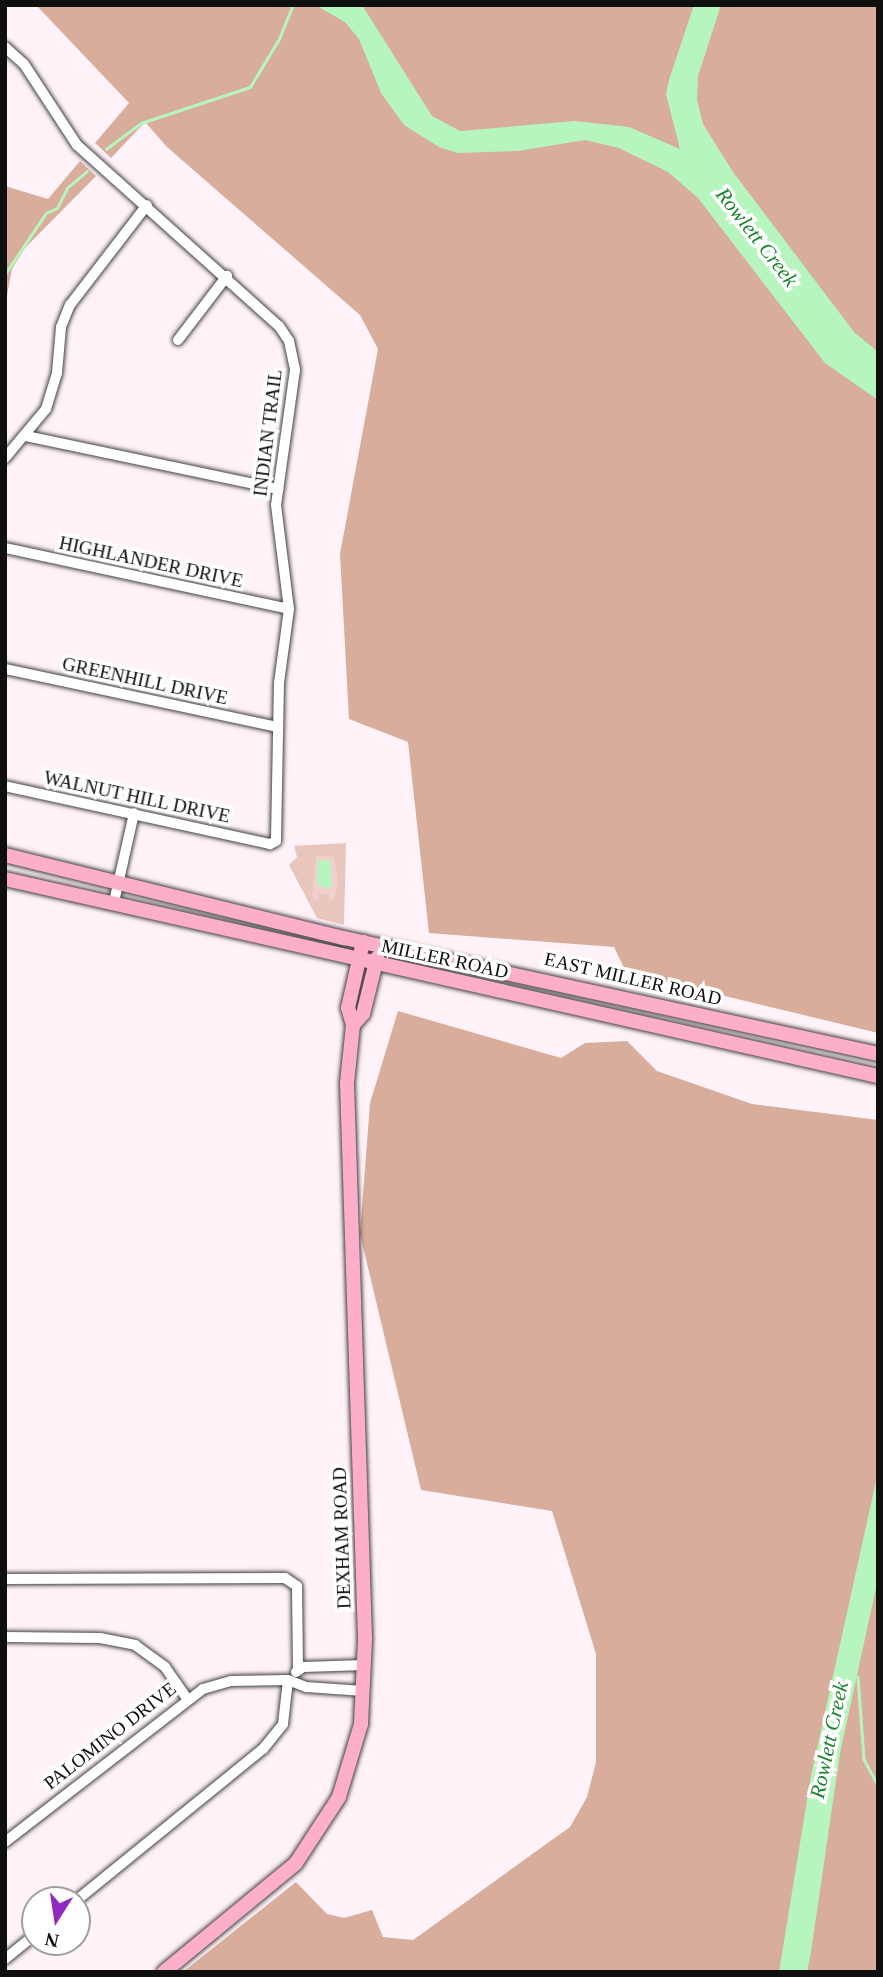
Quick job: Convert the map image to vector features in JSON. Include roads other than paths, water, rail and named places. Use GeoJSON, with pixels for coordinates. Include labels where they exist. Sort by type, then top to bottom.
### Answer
{"type":"FeatureCollection","features":[{"type":"Feature","properties":{"kind":"main road","name":"MILLER ROAD"},"geometry":{"type":"LineString","coordinates":[[5,855],[119,880],[380,945]]}},
{"type":"Feature","properties":{"kind":"main road","name":"MILLER ROAD"},"geometry":{"type":"LineString","coordinates":[[5,879],[878,1076]]}},
{"type":"Feature","properties":{"kind":"main road","name":"DEXHAM ROAD"},"geometry":{"type":"LineString","coordinates":[[164,1972],[281,1877],[318,1834],[352,1765],[364,1691],[365,1665],[347,1083],[353,1025],[348,1008],[363,942]]}},
{"type":"Feature","properties":{"kind":"main road","name":"DEXHAM ROAD"},"geometry":{"type":"LineString","coordinates":[[353,1025],[363,1014],[380,945]]}},
{"type":"Feature","properties":{"kind":"main road","name":"EAST MILLER ROAD"},"geometry":{"type":"LineString","coordinates":[[380,945],[574,984],[878,1054]]}},
{"type":"Feature","properties":{"kind":"street","name":"INDIAN TRAIL"},"geometry":{"type":"LineString","coordinates":[[5,47],[23,64],[77,145],[227,276],[279,326],[294,355],[293,404],[278,489],[276,522],[289,609],[278,727],[279,833],[270,844],[262,842]]}},
{"type":"Feature","properties":{"kind":"street"},"geometry":{"type":"LineString","coordinates":[[5,458],[26,436],[52,394],[61,327],[71,305],[146,205]]}},
{"type":"Feature","properties":{"kind":"street"},"geometry":{"type":"LineString","coordinates":[[178,340],[227,276]]}},
{"type":"Feature","properties":{"kind":"street"},"geometry":{"type":"LineString","coordinates":[[26,436],[278,489]]}},
{"type":"Feature","properties":{"kind":"street","name":"HIGHLANDER DRIVE"},"geometry":{"type":"LineString","coordinates":[[5,548],[289,609]]}},
{"type":"Feature","properties":{"kind":"street","name":"GREENHILL DRIVE"},"geometry":{"type":"LineString","coordinates":[[5,669],[278,727]]}},
{"type":"Feature","properties":{"kind":"street","name":"WALNUT HILL DRIVE"},"geometry":{"type":"LineString","coordinates":[[5,786],[262,842]]}},
{"type":"Feature","properties":{"kind":"street"},"geometry":{"type":"LineString","coordinates":[[114,902],[134,813]]}},
{"type":"Feature","properties":{"kind":"street"},"geometry":{"type":"LineString","coordinates":[[5,1579],[285,1578],[297,1586],[298,1670]]}},
{"type":"Feature","properties":{"kind":"street"},"geometry":{"type":"LineString","coordinates":[[5,1637],[100,1638],[135,1645],[165,1667],[186,1697]]}},
{"type":"Feature","properties":{"kind":"street"},"geometry":{"type":"LineString","coordinates":[[91,1889],[263,1749],[283,1724],[288,1680],[298,1670],[365,1665]]}},
{"type":"Feature","properties":{"kind":"street","name":"PALOMINO DRIVE"},"geometry":{"type":"LineString","coordinates":[[5,1842],[186,1697],[231,1681],[288,1680],[306,1687],[364,1691]]}},
{"type":"Feature","properties":{"kind":"street"},"geometry":{"type":"LineString","coordinates":[[5,1959],[21,1946]]}},
{"type":"Feature","properties":{"kind":"water","name":"Rowlett Creek"},"geometry":{"type":"Polygon","coordinates":[[[315,5],[362,5],[432,116],[460,131],[575,121],[629,127],[680,149],[666,94],[669,80],[694,5],[721,5],[698,76],[697,100],[703,124],[733,172],[854,332],[878,352],[878,400],[825,363],[698,198],[668,172],[619,148],[585,140],[518,151],[458,153],[439,147],[404,125],[381,93],[359,39],[345,22],[315,5]]]}},
{"type":"Feature","properties":{"kind":"water"},"geometry":{"type":"Polygon","coordinates":[[[330,860],[330,889],[317,885],[317,872],[318,861],[330,860]]]}},
{"type":"Feature","properties":{"kind":"water","name":"Rowlett Creek"},"geometry":{"type":"Polygon","coordinates":[[[878,1472],[878,1579],[840,1753],[811,1952],[807,1972],[779,1972],[811,1776],[878,1472]]]}},
{"type":"Feature","properties":{"kind":"waterway"},"geometry":{"type":"LineString","coordinates":[[106,149],[141,123],[250,87],[279,39],[293,5]]}},
{"type":"Feature","properties":{"kind":"waterway"},"geometry":{"type":"LineString","coordinates":[[5,274],[46,213],[57,208],[67,188],[87,171]]}},
{"type":"Feature","properties":{"kind":"waterway","name":"Rowlett Creek"},"geometry":{"type":"LineString","coordinates":[[858,1677],[864,1759],[878,1785]]}}]}
